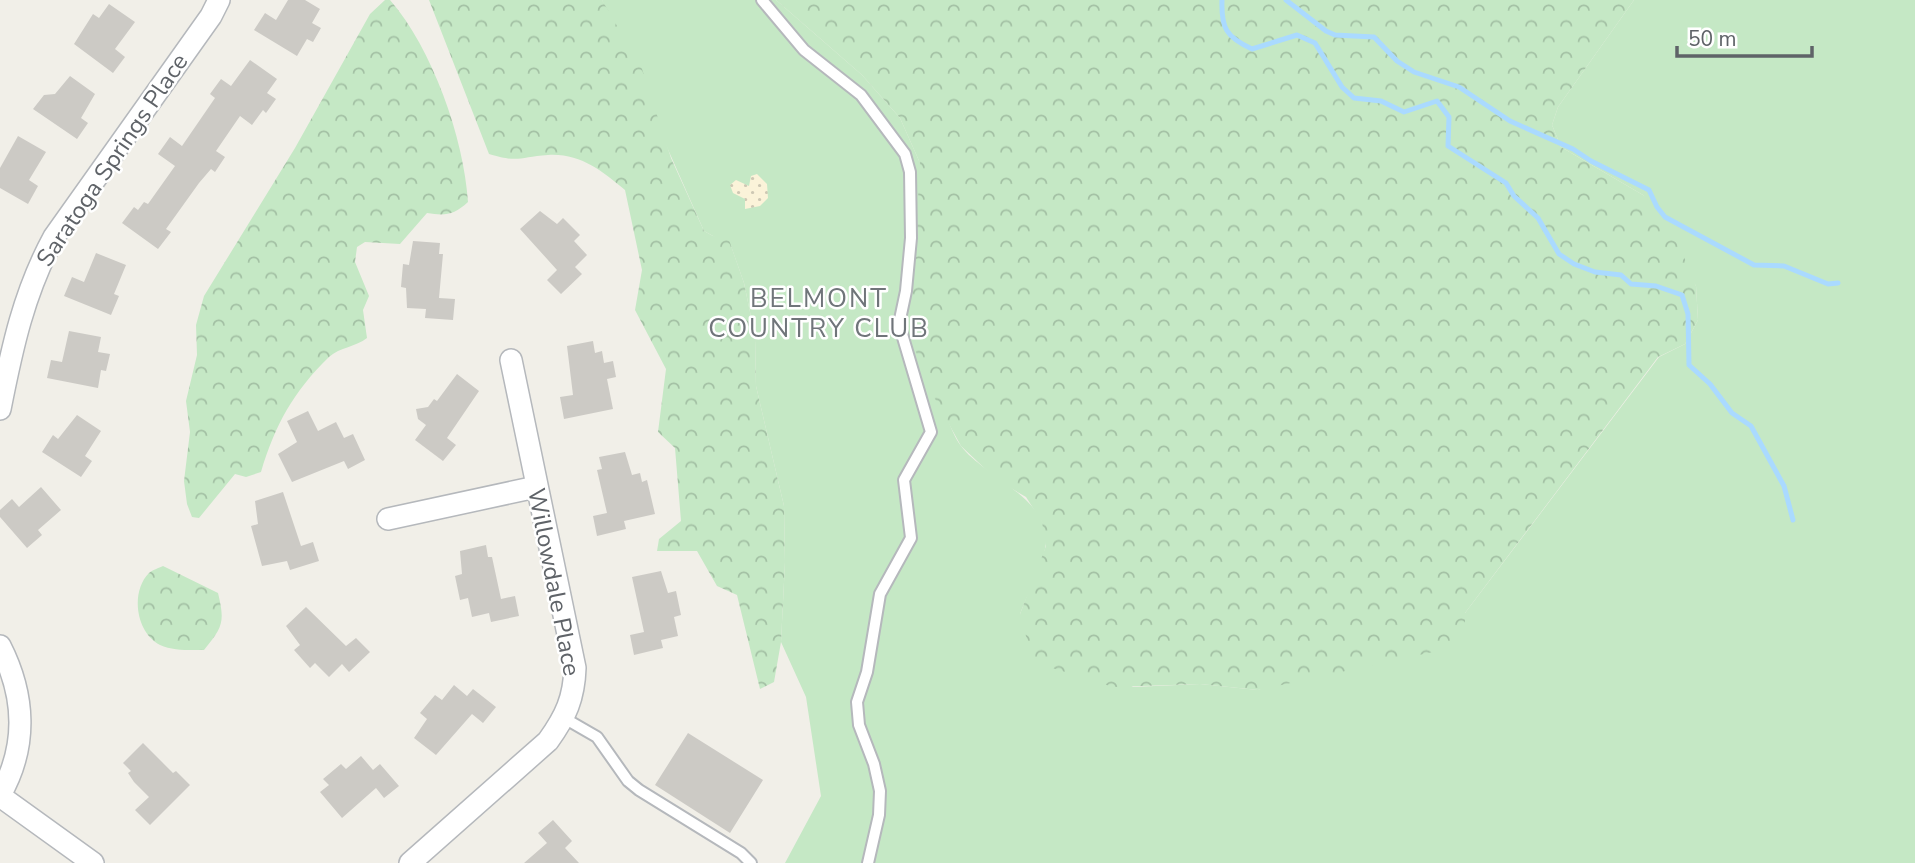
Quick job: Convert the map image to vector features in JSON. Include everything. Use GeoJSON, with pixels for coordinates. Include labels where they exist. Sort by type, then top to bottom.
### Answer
{"type":"FeatureCollection","features":[{"type":"Feature","properties":{"kind":"street","name":"Saratoga Springs Place"},"geometry":{"type":"LineString","coordinates":[[0,409],[21,310],[42,258],[54,237],[211,16],[219,0]]}},
{"type":"Feature","properties":{"kind":"street","name":"Willowdale Place"},"geometry":{"type":"LineString","coordinates":[[410,863],[548,741],[564,718],[574,688],[575,668],[511,360]]}},
{"type":"Feature","properties":{"kind":"street"},"geometry":{"type":"LineString","coordinates":[[388,519],[536,487]]}},
{"type":"Feature","properties":{"kind":"street"},"geometry":{"type":"LineString","coordinates":[[0,646],[17,683],[21,732],[17,755],[0,796],[93,863]]}},
{"type":"Feature","properties":{"kind":"lane"},"geometry":{"type":"LineString","coordinates":[[762,0],[804,50],[861,95],[905,154],[910,172],[910,252],[899,324],[931,432],[904,480],[903,496],[911,522],[911,538],[880,594],[867,672],[857,702],[859,725],[880,791],[879,815],[868,863]]}},
{"type":"Feature","properties":{"kind":"lane"},"geometry":{"type":"LineString","coordinates":[[564,718],[597,737],[628,781],[639,790],[741,853],[751,863]]}},
{"type":"Feature","properties":{"kind":"green space"},"geometry":{"type":"Polygon","coordinates":[[[385,0],[390,0],[405,20],[432,68],[453,123],[468,202],[449,213],[427,213],[400,244],[365,242],[357,247],[355,262],[369,296],[363,310],[367,338],[333,354],[305,383],[279,424],[261,472],[246,477],[235,474],[199,518],[192,517],[184,481],[190,432],[186,401],[197,355],[196,325],[204,296],[295,148],[370,14],[385,0]]]}},
{"type":"Feature","properties":{"kind":"green space"},"geometry":{"type":"Polygon","coordinates":[[[429,0],[602,0],[642,69],[671,158],[704,231],[713,236],[728,237],[744,283],[755,336],[756,386],[784,506],[785,562],[781,642],[774,682],[760,689],[737,595],[717,586],[697,551],[657,551],[659,539],[681,521],[675,448],[658,432],[666,369],[635,310],[642,270],[625,190],[599,170],[570,157],[548,155],[513,159],[489,154],[429,0]]]}},
{"type":"Feature","properties":{"kind":"green space"},"geometry":{"type":"Polygon","coordinates":[[[602,0],[776,0],[862,75],[900,118],[920,163],[946,417],[961,446],[1029,503],[1040,517],[1045,532],[1043,557],[1020,614],[1133,687],[1200,684],[1258,690],[1465,613],[1659,357],[1685,344],[1698,320],[1696,286],[1643,195],[1561,147],[1552,125],[1558,107],[1634,0],[1915,0],[1915,863],[785,863],[821,796],[806,697],[781,642],[785,562],[784,506],[756,386],[755,336],[744,283],[731,246],[704,231],[602,0]]]}},
{"type":"Feature","properties":{"kind":"green space"},"geometry":{"type":"Polygon","coordinates":[[[776,0],[1634,0],[1558,107],[1552,125],[1561,147],[1643,195],[1672,228],[1696,286],[1698,320],[1685,344],[1658,357],[1465,613],[1465,645],[1258,690],[1200,684],[1113,687],[1033,662],[1020,614],[1046,546],[1042,522],[1026,497],[997,480],[961,446],[922,375],[914,343],[912,307],[920,163],[900,118],[862,75],[776,0]]]}},
{"type":"Feature","properties":{"kind":"green space"},"geometry":{"type":"Polygon","coordinates":[[[163,566],[218,593],[221,624],[204,650],[165,647],[145,631],[138,612],[139,591],[149,573],[163,566]]]}},
{"type":"Feature","properties":{"kind":"sand"},"geometry":{"type":"Polygon","coordinates":[[[757,174],[767,184],[768,198],[760,206],[745,209],[745,199],[733,193],[730,185],[736,180],[749,186],[751,176],[757,174]]]}},
{"type":"Feature","properties":{"kind":"building"},"geometry":{"type":"Polygon","coordinates":[[[288,0],[305,0],[320,9],[312,23],[321,28],[313,42],[307,39],[297,56],[254,30],[265,13],[276,20],[288,0]]]}},
{"type":"Feature","properties":{"kind":"building"},"geometry":{"type":"Polygon","coordinates":[[[109,4],[135,22],[115,49],[125,57],[113,73],[74,44],[93,14],[99,18],[109,4]]]}},
{"type":"Feature","properties":{"kind":"building"},"geometry":{"type":"Polygon","coordinates":[[[250,60],[277,79],[267,93],[276,99],[266,113],[263,110],[252,125],[240,116],[216,151],[225,157],[215,172],[211,169],[199,183],[166,229],[171,232],[158,249],[122,223],[134,207],[138,210],[144,202],[148,204],[175,166],[158,154],[170,137],[182,146],[215,98],[210,94],[221,79],[231,86],[250,60]]]}},
{"type":"Feature","properties":{"kind":"building"},"geometry":{"type":"Polygon","coordinates":[[[70,76],[95,94],[81,118],[88,123],[77,139],[33,109],[44,95],[55,94],[70,76]]]}},
{"type":"Feature","properties":{"kind":"building"},"geometry":{"type":"Polygon","coordinates":[[[18,136],[46,152],[29,180],[38,186],[28,204],[0,188],[0,168],[18,136]]]}},
{"type":"Feature","properties":{"kind":"building"},"geometry":{"type":"Polygon","coordinates":[[[540,211],[557,224],[563,218],[580,235],[574,241],[587,255],[575,267],[582,274],[561,294],[547,280],[557,270],[520,229],[540,211]]]}},
{"type":"Feature","properties":{"kind":"building"},"geometry":{"type":"Polygon","coordinates":[[[413,241],[440,243],[439,254],[443,254],[439,298],[455,299],[453,320],[425,318],[426,309],[407,308],[406,288],[401,287],[403,264],[409,265],[413,241]]]}},
{"type":"Feature","properties":{"kind":"building"},"geometry":{"type":"Polygon","coordinates":[[[96,253],[126,265],[114,294],[119,296],[111,315],[64,296],[72,277],[84,282],[96,253]]]}},
{"type":"Feature","properties":{"kind":"building"},"geometry":{"type":"Polygon","coordinates":[[[69,331],[101,337],[98,352],[110,354],[106,371],[101,370],[98,388],[47,378],[51,360],[62,362],[69,331]]]}},
{"type":"Feature","properties":{"kind":"building"},"geometry":{"type":"Polygon","coordinates":[[[593,341],[595,353],[602,351],[604,363],[613,361],[616,377],[607,379],[613,409],[564,419],[560,397],[573,395],[567,346],[593,341]]]}},
{"type":"Feature","properties":{"kind":"building"},"geometry":{"type":"Polygon","coordinates":[[[457,374],[479,391],[447,438],[456,445],[443,461],[415,440],[426,425],[418,419],[416,409],[428,407],[434,399],[437,401],[457,374]]]}},
{"type":"Feature","properties":{"kind":"building"},"geometry":{"type":"Polygon","coordinates":[[[308,411],[318,431],[336,422],[344,438],[353,434],[365,460],[348,469],[344,461],[292,482],[278,454],[297,442],[287,421],[308,411]]]}},
{"type":"Feature","properties":{"kind":"building"},"geometry":{"type":"Polygon","coordinates":[[[77,415],[101,431],[85,456],[92,461],[81,477],[42,452],[53,435],[58,439],[77,415]]]}},
{"type":"Feature","properties":{"kind":"building"},"geometry":{"type":"Polygon","coordinates":[[[625,452],[632,475],[640,473],[642,482],[647,480],[655,514],[624,521],[626,529],[597,536],[593,516],[607,513],[597,470],[602,469],[599,457],[625,452]]]}},
{"type":"Feature","properties":{"kind":"building"},"geometry":{"type":"Polygon","coordinates":[[[41,487],[61,510],[38,530],[42,535],[27,548],[0,517],[0,510],[12,499],[19,507],[41,487]]]}},
{"type":"Feature","properties":{"kind":"building"},"geometry":{"type":"Polygon","coordinates":[[[283,492],[301,546],[313,542],[319,561],[290,570],[287,561],[262,566],[251,526],[258,524],[255,501],[283,492]]]}},
{"type":"Feature","properties":{"kind":"building"},"geometry":{"type":"Polygon","coordinates":[[[486,545],[488,557],[492,557],[501,599],[515,596],[519,616],[491,622],[489,613],[472,617],[468,598],[460,600],[455,576],[462,574],[460,551],[486,545]]]}},
{"type":"Feature","properties":{"kind":"building"},"geometry":{"type":"Polygon","coordinates":[[[661,571],[668,593],[676,591],[681,615],[674,617],[678,636],[661,640],[663,648],[634,655],[630,635],[644,632],[632,577],[661,571]]]}},
{"type":"Feature","properties":{"kind":"building"},"geometry":{"type":"Polygon","coordinates":[[[306,607],[346,646],[356,638],[370,652],[349,672],[342,664],[329,677],[315,663],[310,668],[294,650],[300,645],[286,626],[306,607]]]}},
{"type":"Feature","properties":{"kind":"building"},"geometry":{"type":"Polygon","coordinates":[[[454,685],[467,696],[473,689],[496,707],[483,723],[472,714],[436,755],[414,738],[427,719],[420,713],[435,695],[442,700],[454,685]]]}},
{"type":"Feature","properties":{"kind":"building"},"geometry":{"type":"Polygon","coordinates":[[[688,733],[763,780],[730,833],[655,785],[688,733]]]}},
{"type":"Feature","properties":{"kind":"building"},"geometry":{"type":"Polygon","coordinates":[[[143,743],[173,773],[176,771],[190,785],[150,825],[135,810],[149,797],[134,782],[128,773],[131,771],[123,763],[143,743]]]}},
{"type":"Feature","properties":{"kind":"building"},"geometry":{"type":"Polygon","coordinates":[[[361,756],[373,770],[380,764],[399,786],[384,798],[376,788],[342,818],[320,792],[329,785],[323,779],[341,764],[346,769],[361,756]]]}},
{"type":"Feature","properties":{"kind":"building"},"geometry":{"type":"Polygon","coordinates":[[[553,820],[572,841],[565,848],[579,863],[524,863],[547,843],[538,833],[553,820]]]}},
{"type":"Feature","properties":{"kind":"waterway"},"geometry":{"type":"LineString","coordinates":[[1222,0],[1224,25],[1236,40],[1252,49],[1297,35],[1315,43],[1342,87],[1354,98],[1381,101],[1404,112],[1437,101],[1449,117],[1448,146],[1506,183],[1514,196],[1538,218],[1559,254],[1574,264],[1595,272],[1621,275],[1631,284],[1656,286],[1682,295],[1688,314],[1689,365],[1710,384],[1732,413],[1751,426],[1784,486],[1793,520]]}},
{"type":"Feature","properties":{"kind":"waterway"},"geometry":{"type":"LineString","coordinates":[[1286,0],[1326,31],[1335,35],[1374,37],[1397,61],[1414,72],[1459,87],[1510,121],[1573,149],[1649,190],[1665,217],[1754,265],[1784,266],[1828,284],[1838,283]]}},
{"type":"Feature","properties":{"kind":"district","name":"BELMONT COUNTRY CLUB"},"geometry":{"type":"Point","coordinates":[819,313]}}]}
